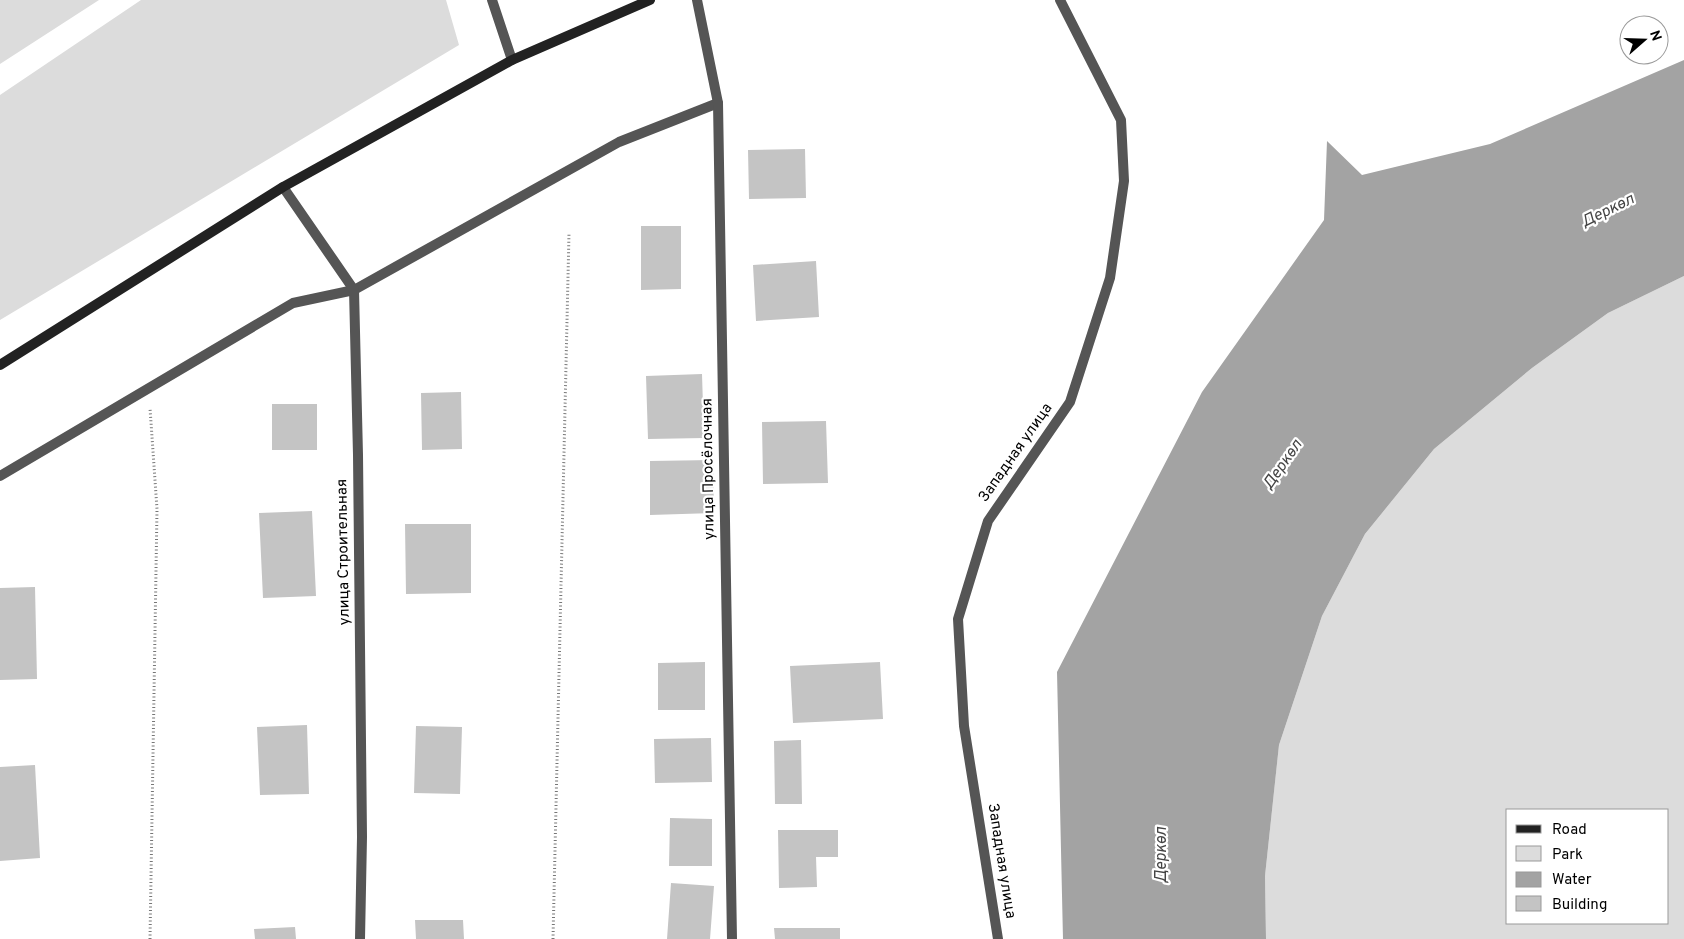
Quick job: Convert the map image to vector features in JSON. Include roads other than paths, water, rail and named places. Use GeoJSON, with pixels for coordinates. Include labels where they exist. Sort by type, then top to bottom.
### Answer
{"type":"FeatureCollection","features":[{"type":"Feature","properties":{"kind":"main road"},"geometry":{"type":"LineString","coordinates":[[0,365],[283,187],[512,60],[650,0]]}},
{"type":"Feature","properties":{"kind":"street"},"geometry":{"type":"LineString","coordinates":[[492,0],[512,60]]}},
{"type":"Feature","properties":{"kind":"street","name":"улица Просёлочная"},"geometry":{"type":"LineString","coordinates":[[697,0],[718,103],[732,939]]}},
{"type":"Feature","properties":{"kind":"street","name":"Западная улица"},"geometry":{"type":"LineString","coordinates":[[998,939],[964,726],[958,619],[988,520],[1070,402],[1110,278],[1124,181],[1122,120],[1060,0]]}},
{"type":"Feature","properties":{"kind":"street"},"geometry":{"type":"LineString","coordinates":[[0,476],[151,385],[293,303],[354,290],[618,142],[718,103]]}},
{"type":"Feature","properties":{"kind":"street"},"geometry":{"type":"LineString","coordinates":[[283,187],[354,290]]}},
{"type":"Feature","properties":{"kind":"street","name":"улица Строительная"},"geometry":{"type":"LineString","coordinates":[[354,290],[358,455],[362,837],[360,939]]}},
{"type":"Feature","properties":{"kind":"water","name":"Деркөл"},"geometry":{"type":"Polygon","coordinates":[[[1684,60],[1684,276],[1608,313],[1532,368],[1434,449],[1365,534],[1322,616],[1279,745],[1265,876],[1266,939],[1063,939],[1057,672],[1202,392],[1324,220],[1327,141],[1362,175],[1490,144],[1684,60]]]}}]}
